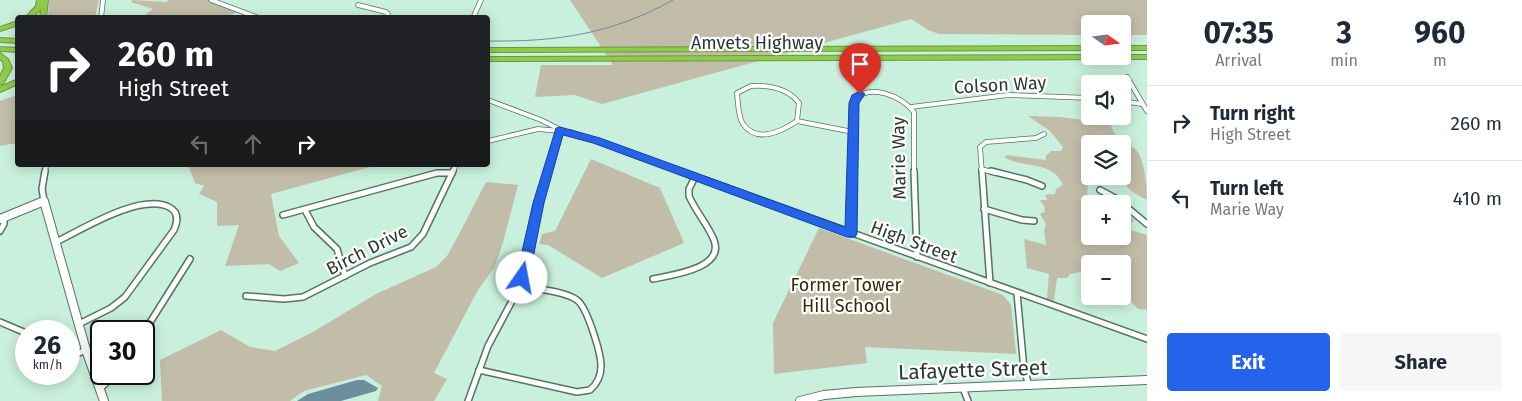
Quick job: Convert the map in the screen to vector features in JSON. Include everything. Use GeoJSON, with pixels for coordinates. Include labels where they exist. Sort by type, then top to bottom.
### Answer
{"type":"FeatureCollection","features":[{"type":"Feature","properties":{"kind":"highway"},"geometry":{"type":"LineString","coordinates":[[31,15],[39,7],[40,0]]}},
{"type":"Feature","properties":{"kind":"highway"},"geometry":{"type":"LineString","coordinates":[[43,15],[45,0]]}},
{"type":"Feature","properties":{"kind":"highway"},"geometry":{"type":"LineString","coordinates":[[0,29],[15,24]]}},
{"type":"Feature","properties":{"kind":"highway"},"geometry":{"type":"LineString","coordinates":[[0,40],[15,41]]}},
{"type":"Feature","properties":{"kind":"highway","name":"Amvets Highway"},"geometry":{"type":"LineString","coordinates":[[490,50],[1081,48]]}},
{"type":"Feature","properties":{"kind":"highway"},"geometry":{"type":"LineString","coordinates":[[1131,48],[1147,48]]}},
{"type":"Feature","properties":{"kind":"highway"},"geometry":{"type":"LineString","coordinates":[[0,49],[15,50]]}},
{"type":"Feature","properties":{"kind":"highway"},"geometry":{"type":"LineString","coordinates":[[0,56],[6,61],[8,68],[0,82]]}},
{"type":"Feature","properties":{"kind":"highway","name":"Amvets Highway"},"geometry":{"type":"LineString","coordinates":[[490,58],[1147,57]]}},
{"type":"Feature","properties":{"kind":"highway"},"geometry":{"type":"LineString","coordinates":[[0,90],[15,83]]}},
{"type":"Feature","properties":{"kind":"street"},"geometry":{"type":"LineString","coordinates":[[101,15],[103,0]]}},
{"type":"Feature","properties":{"kind":"street"},"geometry":{"type":"LineString","coordinates":[[212,0],[251,15]]}},
{"type":"Feature","properties":{"kind":"street"},"geometry":{"type":"LineString","coordinates":[[474,15],[481,0]]}},
{"type":"Feature","properties":{"kind":"street"},"geometry":{"type":"LineString","coordinates":[[358,5],[386,12],[388,15]]}},
{"type":"Feature","properties":{"kind":"street"},"geometry":{"type":"LineString","coordinates":[[1131,84],[1147,110]]}},
{"type":"Feature","properties":{"kind":"street"},"geometry":{"type":"LineString","coordinates":[[797,121],[799,103],[792,94],[781,90],[752,86],[742,88],[737,93],[742,121],[746,128],[753,132],[765,136],[774,135],[797,121],[853,132]]}},
{"type":"Feature","properties":{"kind":"street","name":"Marie Way"},"geometry":{"type":"LineString","coordinates":[[851,234],[854,99],[862,93],[871,92],[902,100],[911,107],[914,116],[914,208],[917,257]]}},
{"type":"Feature","properties":{"kind":"street","name":"Colson Way"},"geometry":{"type":"LineString","coordinates":[[911,107],[1008,95],[1081,98]]}},
{"type":"Feature","properties":{"kind":"street"},"geometry":{"type":"LineString","coordinates":[[490,101],[541,120],[560,130]]}},
{"type":"Feature","properties":{"kind":"street"},"geometry":{"type":"LineString","coordinates":[[1131,102],[1142,104]]}},
{"type":"Feature","properties":{"kind":"street"},"geometry":{"type":"LineString","coordinates":[[490,140],[534,129],[560,130]]}},
{"type":"Feature","properties":{"kind":"street"},"geometry":{"type":"LineString","coordinates":[[468,401],[496,331],[520,286],[538,203],[560,130]]}},
{"type":"Feature","properties":{"kind":"street","name":"High Street"},"geometry":{"type":"LineString","coordinates":[[560,130],[596,141],[851,234],[1147,338]]}},
{"type":"Feature","properties":{"kind":"street"},"geometry":{"type":"LineString","coordinates":[[990,283],[979,148],[982,144],[1039,137],[1044,134]]}},
{"type":"Feature","properties":{"kind":"street"},"geometry":{"type":"LineString","coordinates":[[46,167],[42,189],[44,201],[78,320]]}},
{"type":"Feature","properties":{"kind":"street","name":"Birch Drive"},"geometry":{"type":"LineString","coordinates":[[246,296],[284,299],[312,294],[375,260],[408,249],[417,242],[425,230],[455,167]]}},
{"type":"Feature","properties":{"kind":"street"},"geometry":{"type":"LineString","coordinates":[[981,169],[1030,181],[1042,186]]}},
{"type":"Feature","properties":{"kind":"street"},"geometry":{"type":"LineString","coordinates":[[283,215],[438,174],[452,173]]}},
{"type":"Feature","properties":{"kind":"street"},"geometry":{"type":"LineString","coordinates":[[653,279],[704,265],[712,260],[715,255],[714,242],[689,196],[689,189],[695,177]]}},
{"type":"Feature","properties":{"kind":"street"},"geometry":{"type":"LineString","coordinates":[[1100,190],[1117,199],[1147,224]]}},
{"type":"Feature","properties":{"kind":"street"},"geometry":{"type":"LineString","coordinates":[[0,231],[4,224],[2,218],[44,201]]}},
{"type":"Feature","properties":{"kind":"street"},"geometry":{"type":"LineString","coordinates":[[56,242],[143,204],[166,205],[174,209],[177,215],[174,230],[128,294],[111,308],[80,324]]}},
{"type":"Feature","properties":{"kind":"street"},"geometry":{"type":"LineString","coordinates":[[984,209],[1022,220],[1034,221]]}},
{"type":"Feature","properties":{"kind":"street"},"geometry":{"type":"LineString","coordinates":[[305,210],[307,217],[318,232],[338,251],[341,268],[345,276]]}},
{"type":"Feature","properties":{"kind":"street"},"geometry":{"type":"LineString","coordinates":[[152,320],[190,259]]}},
{"type":"Feature","properties":{"kind":"street"},"geometry":{"type":"LineString","coordinates":[[479,370],[578,392],[590,390],[596,382],[601,370],[600,358],[580,301],[569,296],[520,286]]}},
{"type":"Feature","properties":{"kind":"street"},"geometry":{"type":"LineString","coordinates":[[1017,292],[1024,370],[1030,386]]}},
{"type":"Feature","properties":{"kind":"street"},"geometry":{"type":"LineString","coordinates":[[0,322],[15,328]]}},
{"type":"Feature","properties":{"kind":"street"},"geometry":{"type":"LineString","coordinates":[[80,328],[104,401]]}},
{"type":"Feature","properties":{"kind":"street"},"geometry":{"type":"LineString","coordinates":[[80,353],[86,350]]}},
{"type":"Feature","properties":{"kind":"street","name":"Lafayette Street"},"geometry":{"type":"LineString","coordinates":[[800,401],[824,395],[856,392],[1147,380]]}},
{"type":"Feature","properties":{"kind":"street"},"geometry":{"type":"LineString","coordinates":[[100,389],[104,385]]}},
{"type":"Feature","properties":{"kind":"street"},"geometry":{"type":"LineString","coordinates":[[963,388],[968,401]]}},
{"type":"Feature","properties":{"kind":"green space"},"geometry":{"type":"Polygon","coordinates":[[[49,0],[99,0],[95,15],[48,15],[49,0]]]}},
{"type":"Feature","properties":{"kind":"green space"},"geometry":{"type":"Polygon","coordinates":[[[132,0],[166,2],[169,0],[213,0],[240,11],[231,15],[145,15],[153,9],[131,2],[132,0]]]}},
{"type":"Feature","properties":{"kind":"green space"},"geometry":{"type":"Polygon","coordinates":[[[570,0],[1147,0],[1147,35],[1131,35],[1131,15],[1081,15],[1081,35],[939,34],[928,30],[911,19],[602,104],[574,95],[535,97],[541,65],[613,65],[570,0]]]}},
{"type":"Feature","properties":{"kind":"green space"},"geometry":{"type":"Polygon","coordinates":[[[15,96],[15,143],[0,146],[0,101],[15,96]]]}},
{"type":"Feature","properties":{"kind":"green space"},"geometry":{"type":"Polygon","coordinates":[[[1028,116],[1081,120],[1081,125],[1111,125],[1116,135],[1081,135],[1081,185],[1088,185],[1087,195],[1081,195],[1081,245],[1131,245],[1131,230],[1147,235],[1147,310],[1138,309],[1131,302],[1131,255],[1081,255],[1081,272],[1070,274],[1067,278],[1057,278],[1054,301],[1047,299],[1049,274],[1027,268],[1024,239],[1046,245],[1044,231],[1046,224],[1040,214],[1044,212],[1045,208],[1040,200],[1047,200],[1045,195],[1055,194],[1056,189],[1063,185],[1058,177],[1045,168],[1012,161],[1004,157],[1007,155],[1046,160],[1046,156],[1051,151],[1061,151],[1063,147],[1050,131],[1028,116]]]}},
{"type":"Feature","properties":{"kind":"green space"},"geometry":{"type":"Polygon","coordinates":[[[1131,146],[1138,152],[1141,158],[1145,172],[1147,200],[1130,190],[1127,186],[1131,185],[1131,146]]]}},
{"type":"Feature","properties":{"kind":"green space"},"geometry":{"type":"Polygon","coordinates":[[[591,159],[660,188],[684,243],[602,278],[548,245],[539,244],[542,234],[555,231],[591,159]]]}},
{"type":"Feature","properties":{"kind":"green space"},"geometry":{"type":"Polygon","coordinates":[[[189,167],[370,167],[271,194],[279,236],[299,263],[280,271],[269,264],[225,266],[239,225],[217,226],[217,202],[199,194],[204,186],[195,183],[189,167]]]}},
{"type":"Feature","properties":{"kind":"green space"},"geometry":{"type":"Polygon","coordinates":[[[486,182],[518,185],[502,246],[494,268],[478,290],[434,373],[447,379],[434,401],[378,401],[382,386],[366,375],[304,391],[290,401],[162,401],[160,360],[221,330],[250,347],[275,351],[313,332],[376,294],[436,267],[447,256],[486,182]]]}},
{"type":"Feature","properties":{"kind":"green space","name":"Former Tower Hill School"},"geometry":{"type":"Polygon","coordinates":[[[819,228],[1003,295],[1011,305],[1016,354],[865,347],[867,363],[774,374],[773,323],[819,228]]]}},
{"type":"Feature","properties":{"kind":"water"},"geometry":{"type":"Polygon","coordinates":[[[357,380],[364,380],[378,388],[376,391],[341,401],[297,401],[308,394],[357,380]]]}},
{"type":"Feature","properties":{"kind":"waterway"},"geometry":{"type":"LineString","coordinates":[[490,41],[537,40],[584,34],[628,21],[673,0]]}},
{"type":"Feature","properties":{"kind":"route"},"geometry":{"type":"LineString","coordinates":[[522,278],[538,203],[560,130],[569,131],[851,234],[854,99],[860,94]]}}]}
